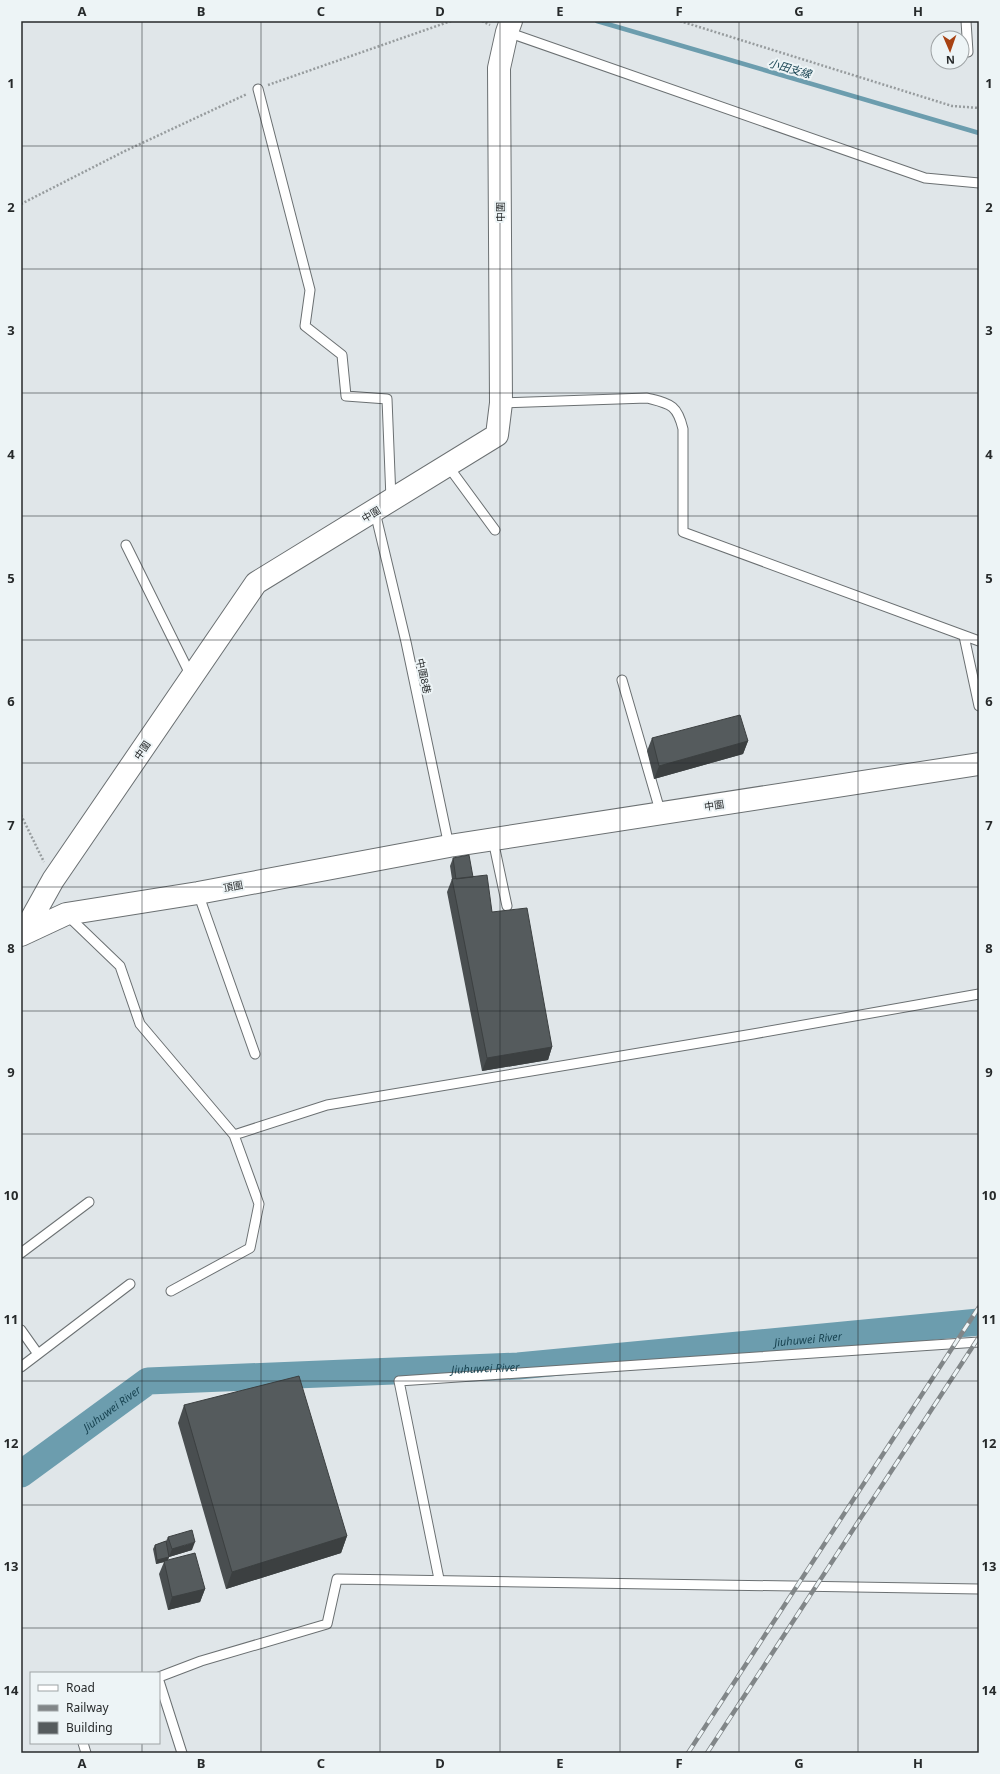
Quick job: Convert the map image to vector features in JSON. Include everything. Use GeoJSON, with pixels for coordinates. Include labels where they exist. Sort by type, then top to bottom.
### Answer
{"type":"FeatureCollection","features":[{"type":"Feature","properties":{"kind":"street","name":"中圍"},"geometry":{"type":"LineString","coordinates":[[22,934],[54,880],[256,584],[497,435],[501,403],[499,68],[509,26]]}},
{"type":"Feature","properties":{"kind":"street","name":"中圍"},"geometry":{"type":"LineString","coordinates":[[449,846],[979,764]]}},
{"type":"Feature","properties":{"kind":"street","name":"頂圍"},"geometry":{"type":"LineString","coordinates":[[22,934],[66,914],[198,893],[449,846]]}},
{"type":"Feature","properties":{"kind":"lane"},"geometry":{"type":"LineString","coordinates":[[509,26],[925,178],[979,183]]}},
{"type":"Feature","properties":{"kind":"lane","name":"中圍8巷"},"geometry":{"type":"LineString","coordinates":[[258,89],[310,290],[305,326],[342,355],[346,396],[387,399],[383,506],[406,642],[449,846]]}},
{"type":"Feature","properties":{"kind":"lane"},"geometry":{"type":"LineString","coordinates":[[501,403],[647,398],[669,404],[680,417],[683,429],[683,532],[979,641]]}},
{"type":"Feature","properties":{"kind":"lane"},"geometry":{"type":"LineString","coordinates":[[448,466],[495,530]]}},
{"type":"Feature","properties":{"kind":"lane"},"geometry":{"type":"LineString","coordinates":[[126,545],[192,677]]}},
{"type":"Feature","properties":{"kind":"lane"},"geometry":{"type":"LineString","coordinates":[[964,636],[979,706]]}},
{"type":"Feature","properties":{"kind":"lane"},"geometry":{"type":"LineString","coordinates":[[622,680],[661,814]]}},
{"type":"Feature","properties":{"kind":"lane"},"geometry":{"type":"LineString","coordinates":[[493,840],[507,906]]}},
{"type":"Feature","properties":{"kind":"lane"},"geometry":{"type":"LineString","coordinates":[[198,893],[255,1054]]}},
{"type":"Feature","properties":{"kind":"lane"},"geometry":{"type":"LineString","coordinates":[[66,914],[120,966],[140,1024],[234,1135],[259,1204],[250,1248],[172,1291]]}},
{"type":"Feature","properties":{"kind":"lane"},"geometry":{"type":"LineString","coordinates":[[234,1135],[327,1105],[753,1034],[979,994]]}},
{"type":"Feature","properties":{"kind":"lane"},"geometry":{"type":"LineString","coordinates":[[21,1253],[89,1202]]}},
{"type":"Feature","properties":{"kind":"lane"},"geometry":{"type":"LineString","coordinates":[[21,1367],[130,1284]]}},
{"type":"Feature","properties":{"kind":"lane"},"geometry":{"type":"LineString","coordinates":[[21,1330],[38,1354]]}},
{"type":"Feature","properties":{"kind":"lane"},"geometry":{"type":"LineString","coordinates":[[439,1579],[399,1381],[979,1342]]}},
{"type":"Feature","properties":{"kind":"lane"},"geometry":{"type":"LineString","coordinates":[[160,1677],[201,1661],[327,1624],[337,1578],[979,1589]]}},
{"type":"Feature","properties":{"kind":"lane"},"geometry":{"type":"LineString","coordinates":[[160,1684],[182,1753]]}},
{"type":"Feature","properties":{"kind":"path"},"geometry":{"type":"LineString","coordinates":[[21,204],[125,151],[258,89],[451,21]]}},
{"type":"Feature","properties":{"kind":"path"},"geometry":{"type":"LineString","coordinates":[[680,21],[952,106],[979,108]]}},
{"type":"Feature","properties":{"kind":"path"},"geometry":{"type":"LineString","coordinates":[[21,815],[54,880]]}},
{"type":"Feature","properties":{"kind":"building"},"geometry":{"type":"Polygon","coordinates":[[[740,715],[748,741],[659,766],[652,738],[740,715]]]}},
{"type":"Feature","properties":{"kind":"building"},"geometry":{"type":"Polygon","coordinates":[[[469,855],[473,877],[456,879],[453,858],[469,855]]]}},
{"type":"Feature","properties":{"kind":"building"},"geometry":{"type":"Polygon","coordinates":[[[487,875],[492,912],[527,908],[552,1047],[487,1058],[452,879],[487,875]]]}},
{"type":"Feature","properties":{"kind":"building"},"geometry":{"type":"Polygon","coordinates":[[[299,1376],[347,1536],[232,1572],[184,1405],[299,1376]]]}},
{"type":"Feature","properties":{"kind":"building"},"geometry":{"type":"Polygon","coordinates":[[[192,1530],[195,1542],[172,1549],[168,1537],[192,1530]]]}},
{"type":"Feature","properties":{"kind":"building"},"geometry":{"type":"Polygon","coordinates":[[[166,1541],[169,1557],[157,1560],[155,1545],[166,1541]]]}},
{"type":"Feature","properties":{"kind":"building"},"geometry":{"type":"Polygon","coordinates":[[[195,1553],[205,1589],[172,1597],[164,1561],[195,1553]]]}},
{"type":"Feature","properties":{"kind":"waterway","name":"小田支線"},"geometry":{"type":"LineString","coordinates":[[597,21],[979,133]]}},
{"type":"Feature","properties":{"kind":"waterway","name":"Jiuhuwei River"},"geometry":{"type":"LineString","coordinates":[[21,1474],[148,1381],[518,1366],[979,1322]]}},
{"type":"Feature","properties":{"kind":"railway"},"geometry":{"type":"LineString","coordinates":[[688,1753],[979,1307]]}},
{"type":"Feature","properties":{"kind":"railway"},"geometry":{"type":"LineString","coordinates":[[707,1753],[979,1337]]}}]}
